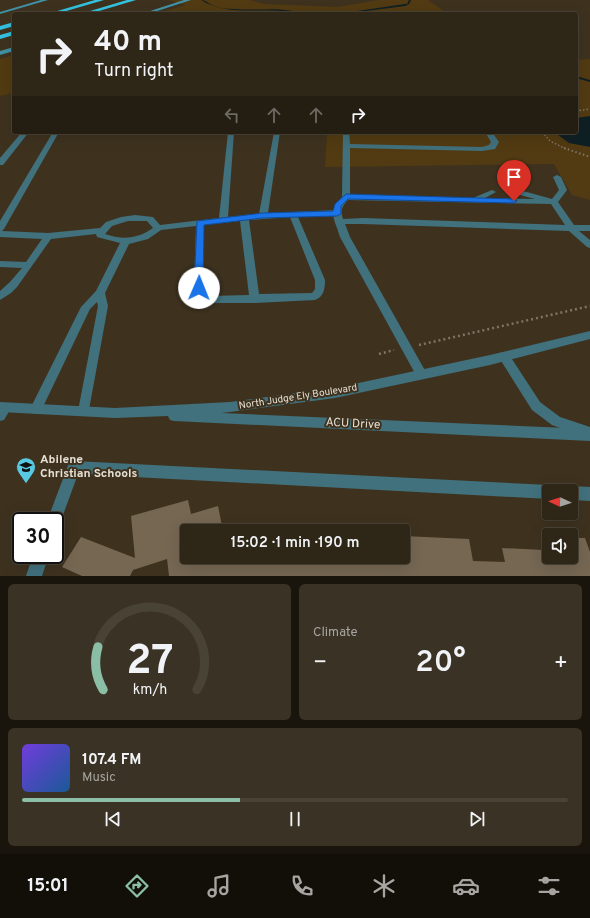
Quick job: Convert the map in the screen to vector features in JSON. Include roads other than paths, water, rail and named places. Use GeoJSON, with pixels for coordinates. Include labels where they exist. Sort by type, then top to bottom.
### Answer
{"type":"FeatureCollection","features":[{"type":"Feature","properties":{"kind":"highway"},"geometry":{"type":"LineString","coordinates":[[57,12],[101,0]]}},
{"type":"Feature","properties":{"kind":"highway"},"geometry":{"type":"LineString","coordinates":[[90,12],[133,0]]}},
{"type":"Feature","properties":{"kind":"highway"},"geometry":{"type":"LineString","coordinates":[[0,28],[12,25]]}},
{"type":"Feature","properties":{"kind":"highway"},"geometry":{"type":"LineString","coordinates":[[0,37],[12,34]]}},
{"type":"Feature","properties":{"kind":"main road"},"geometry":{"type":"LineString","coordinates":[[0,13],[46,0]]}},
{"type":"Feature","properties":{"kind":"main road"},"geometry":{"type":"LineString","coordinates":[[150,12],[189,0]]}},
{"type":"Feature","properties":{"kind":"main road"},"geometry":{"type":"LineString","coordinates":[[0,53],[12,50]]}},
{"type":"Feature","properties":{"kind":"street"},"geometry":{"type":"LineString","coordinates":[[0,163],[24,134]]}},
{"type":"Feature","properties":{"kind":"street"},"geometry":{"type":"LineString","coordinates":[[0,229],[55,134]]}},
{"type":"Feature","properties":{"kind":"street"},"geometry":{"type":"LineString","coordinates":[[223,220],[232,134]]}},
{"type":"Feature","properties":{"kind":"street"},"geometry":{"type":"LineString","coordinates":[[263,216],[278,134]]}},
{"type":"Feature","properties":{"kind":"street"},"geometry":{"type":"LineString","coordinates":[[346,134],[346,197],[338,206],[338,218],[345,236],[421,374]]}},
{"type":"Feature","properties":{"kind":"street"},"geometry":{"type":"LineString","coordinates":[[346,146],[482,149],[492,147],[495,142],[489,134]]}},
{"type":"Feature","properties":{"kind":"street"},"geometry":{"type":"LineString","coordinates":[[346,197],[554,202],[563,190],[557,177]]}},
{"type":"Feature","properties":{"kind":"street"},"geometry":{"type":"LineString","coordinates":[[473,200],[492,192]]}},
{"type":"Feature","properties":{"kind":"street"},"geometry":{"type":"LineString","coordinates":[[523,193],[554,202],[571,228],[590,245]]}},
{"type":"Feature","properties":{"kind":"street"},"geometry":{"type":"LineString","coordinates":[[200,223],[199,288],[201,296],[207,300],[314,296],[320,290],[320,280],[293,215]]}},
{"type":"Feature","properties":{"kind":"street"},"geometry":{"type":"LineString","coordinates":[[158,228],[150,219],[126,219],[114,221],[104,227],[100,235],[111,240],[125,242],[141,240],[158,228],[263,216],[293,215],[363,221],[590,228]]}},
{"type":"Feature","properties":{"kind":"street"},"geometry":{"type":"LineString","coordinates":[[244,218],[255,299]]}},
{"type":"Feature","properties":{"kind":"street"},"geometry":{"type":"LineString","coordinates":[[0,234],[48,236],[102,231]]}},
{"type":"Feature","properties":{"kind":"street"},"geometry":{"type":"LineString","coordinates":[[0,296],[5,293],[16,281],[48,236]]}},
{"type":"Feature","properties":{"kind":"street"},"geometry":{"type":"LineString","coordinates":[[36,409],[86,307],[100,293],[125,242]]}},
{"type":"Feature","properties":{"kind":"street"},"geometry":{"type":"LineString","coordinates":[[0,264],[27,265]]}},
{"type":"Feature","properties":{"kind":"street"},"geometry":{"type":"LineString","coordinates":[[84,411],[103,306],[100,293]]}},
{"type":"Feature","properties":{"kind":"street","name":"North Judge Ely Boulevard"},"geometry":{"type":"LineString","coordinates":[[2,410],[36,409],[116,413],[230,407],[335,393],[504,356],[590,335]]}},
{"type":"Feature","properties":{"kind":"street"},"geometry":{"type":"LineString","coordinates":[[504,356],[536,406],[556,421],[590,434]]}},
{"type":"Feature","properties":{"kind":"street","name":"ACU Drive"},"geometry":{"type":"LineString","coordinates":[[116,413],[590,434]]}},
{"type":"Feature","properties":{"kind":"street"},"geometry":{"type":"LineString","coordinates":[[57,512],[74,467],[542,492]]}},
{"type":"Feature","properties":{"kind":"street"},"geometry":{"type":"LineString","coordinates":[[578,494],[590,494]]}},
{"type":"Feature","properties":{"kind":"street"},"geometry":{"type":"LineString","coordinates":[[34,576],[38,564]]}},
{"type":"Feature","properties":{"kind":"waterway"},"geometry":{"type":"LineString","coordinates":[[202,0],[213,6],[224,9],[281,9],[293,12]]}},
{"type":"Feature","properties":{"kind":"waterway"},"geometry":{"type":"LineString","coordinates":[[353,12],[405,5],[408,4],[410,0]]}},
{"type":"Feature","properties":{"kind":"waterway"},"geometry":{"type":"LineString","coordinates":[[578,78],[590,81]]}},
{"type":"Feature","properties":{"kind":"place","name":"Abilene Christian Schools"},"geometry":{"type":"Point","coordinates":[26,484]}}]}
